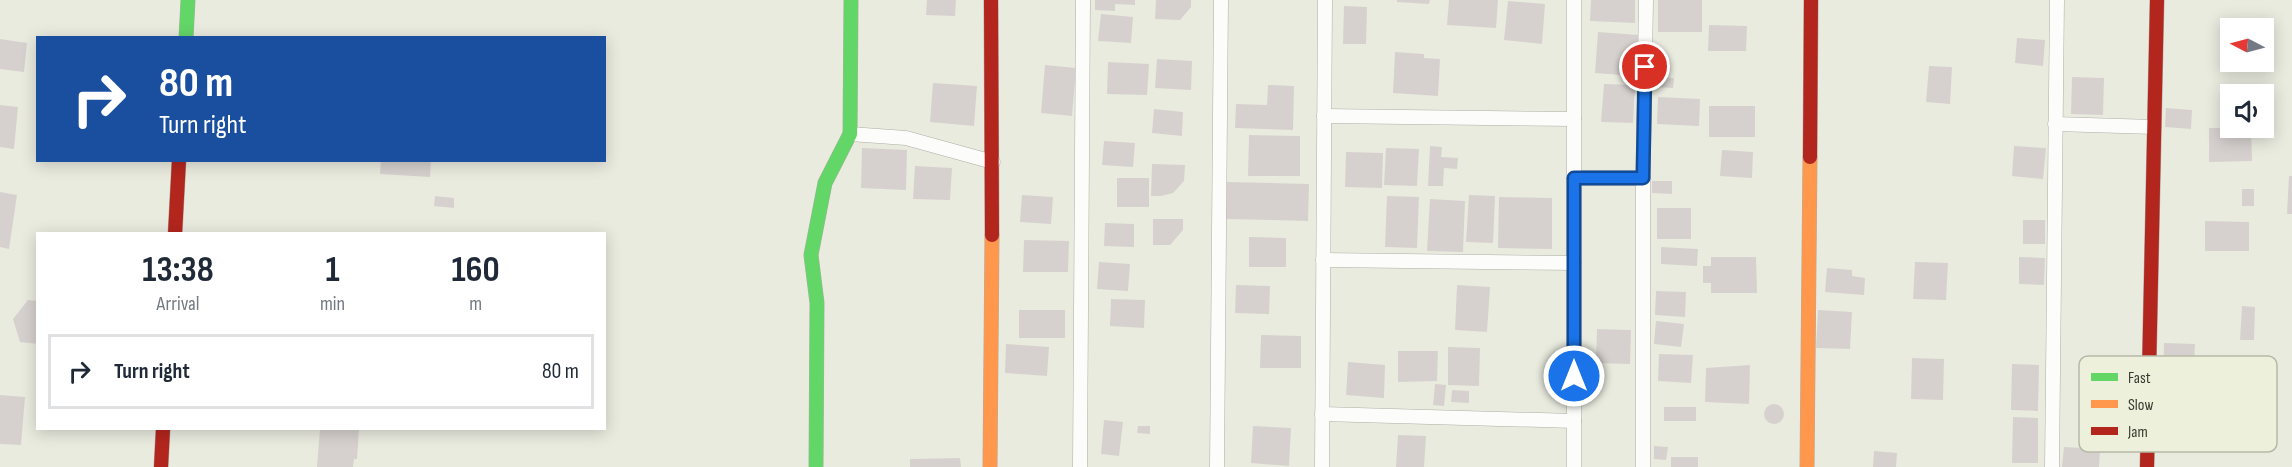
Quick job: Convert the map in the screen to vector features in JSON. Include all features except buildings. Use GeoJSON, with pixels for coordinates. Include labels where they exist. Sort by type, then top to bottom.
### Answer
{"type":"FeatureCollection","features":[{"type":"Feature","properties":{"kind":"main road"},"geometry":{"type":"LineString","coordinates":[[186,36],[188,0]]}},
{"type":"Feature","properties":{"kind":"main road"},"geometry":{"type":"LineString","coordinates":[[816,467],[817,303],[811,255],[825,183],[850,134],[851,0]]}},
{"type":"Feature","properties":{"kind":"main road"},"geometry":{"type":"LineString","coordinates":[[990,467],[992,0]]}},
{"type":"Feature","properties":{"kind":"main road"},"geometry":{"type":"LineString","coordinates":[[1807,467],[1811,0]]}},
{"type":"Feature","properties":{"kind":"main road"},"geometry":{"type":"LineString","coordinates":[[2149,356],[2157,0]]}},
{"type":"Feature","properties":{"kind":"main road"},"geometry":{"type":"LineString","coordinates":[[175,232],[179,162]]}},
{"type":"Feature","properties":{"kind":"main road"},"geometry":{"type":"LineString","coordinates":[[160,467],[163,430]]}},
{"type":"Feature","properties":{"kind":"main road"},"geometry":{"type":"LineString","coordinates":[[2147,452],[2147,467]]}},
{"type":"Feature","properties":{"kind":"street"},"geometry":{"type":"LineString","coordinates":[[1080,467],[1083,0]]}},
{"type":"Feature","properties":{"kind":"street"},"geometry":{"type":"LineString","coordinates":[[1217,467],[1221,0]]}},
{"type":"Feature","properties":{"kind":"street"},"geometry":{"type":"LineString","coordinates":[[1322,467],[1325,0]]}},
{"type":"Feature","properties":{"kind":"street"},"geometry":{"type":"LineString","coordinates":[[1574,0],[1574,467]]}},
{"type":"Feature","properties":{"kind":"street"},"geometry":{"type":"LineString","coordinates":[[1643,467],[1643,178],[1646,0]]}},
{"type":"Feature","properties":{"kind":"street"},"geometry":{"type":"LineString","coordinates":[[2052,467],[2057,0]]}},
{"type":"Feature","properties":{"kind":"street"},"geometry":{"type":"LineString","coordinates":[[1324,117],[1574,119]]}},
{"type":"Feature","properties":{"kind":"street"},"geometry":{"type":"LineString","coordinates":[[2055,124],[2154,127]]}},
{"type":"Feature","properties":{"kind":"street"},"geometry":{"type":"LineString","coordinates":[[850,134],[906,138],[993,162]]}},
{"type":"Feature","properties":{"kind":"street"},"geometry":{"type":"LineString","coordinates":[[1574,178],[1643,178]]}},
{"type":"Feature","properties":{"kind":"street"},"geometry":{"type":"LineString","coordinates":[[1323,260],[1574,263]]}},
{"type":"Feature","properties":{"kind":"street"},"geometry":{"type":"LineString","coordinates":[[1322,414],[1574,421]]}},
{"type":"Feature","properties":{"kind":"traffic: fast"},"geometry":{"type":"LineString","coordinates":[[186,36],[188,0]]}},
{"type":"Feature","properties":{"kind":"traffic: fast"},"geometry":{"type":"LineString","coordinates":[[816,467],[817,303],[811,255],[825,183],[850,134],[851,0]]}},
{"type":"Feature","properties":{"kind":"traffic: slow"},"geometry":{"type":"LineString","coordinates":[[1807,467],[1810,157]]}},
{"type":"Feature","properties":{"kind":"traffic: slow"},"geometry":{"type":"LineString","coordinates":[[990,467],[992,235]]}},
{"type":"Feature","properties":{"kind":"traffic: jam"},"geometry":{"type":"LineString","coordinates":[[991,0],[992,235]]}},
{"type":"Feature","properties":{"kind":"traffic: jam"},"geometry":{"type":"LineString","coordinates":[[1810,157],[1811,0]]}},
{"type":"Feature","properties":{"kind":"traffic: jam"},"geometry":{"type":"LineString","coordinates":[[2149,356],[2157,0]]}},
{"type":"Feature","properties":{"kind":"traffic: jam"},"geometry":{"type":"LineString","coordinates":[[175,232],[179,162]]}},
{"type":"Feature","properties":{"kind":"traffic: jam"},"geometry":{"type":"LineString","coordinates":[[161,467],[163,430]]}},
{"type":"Feature","properties":{"kind":"traffic: jam"},"geometry":{"type":"LineString","coordinates":[[2147,452],[2147,467]]}},
{"type":"Feature","properties":{"kind":"route"},"geometry":{"type":"LineString","coordinates":[[1574,376],[1574,178],[1643,178],[1645,67]]}}]}
